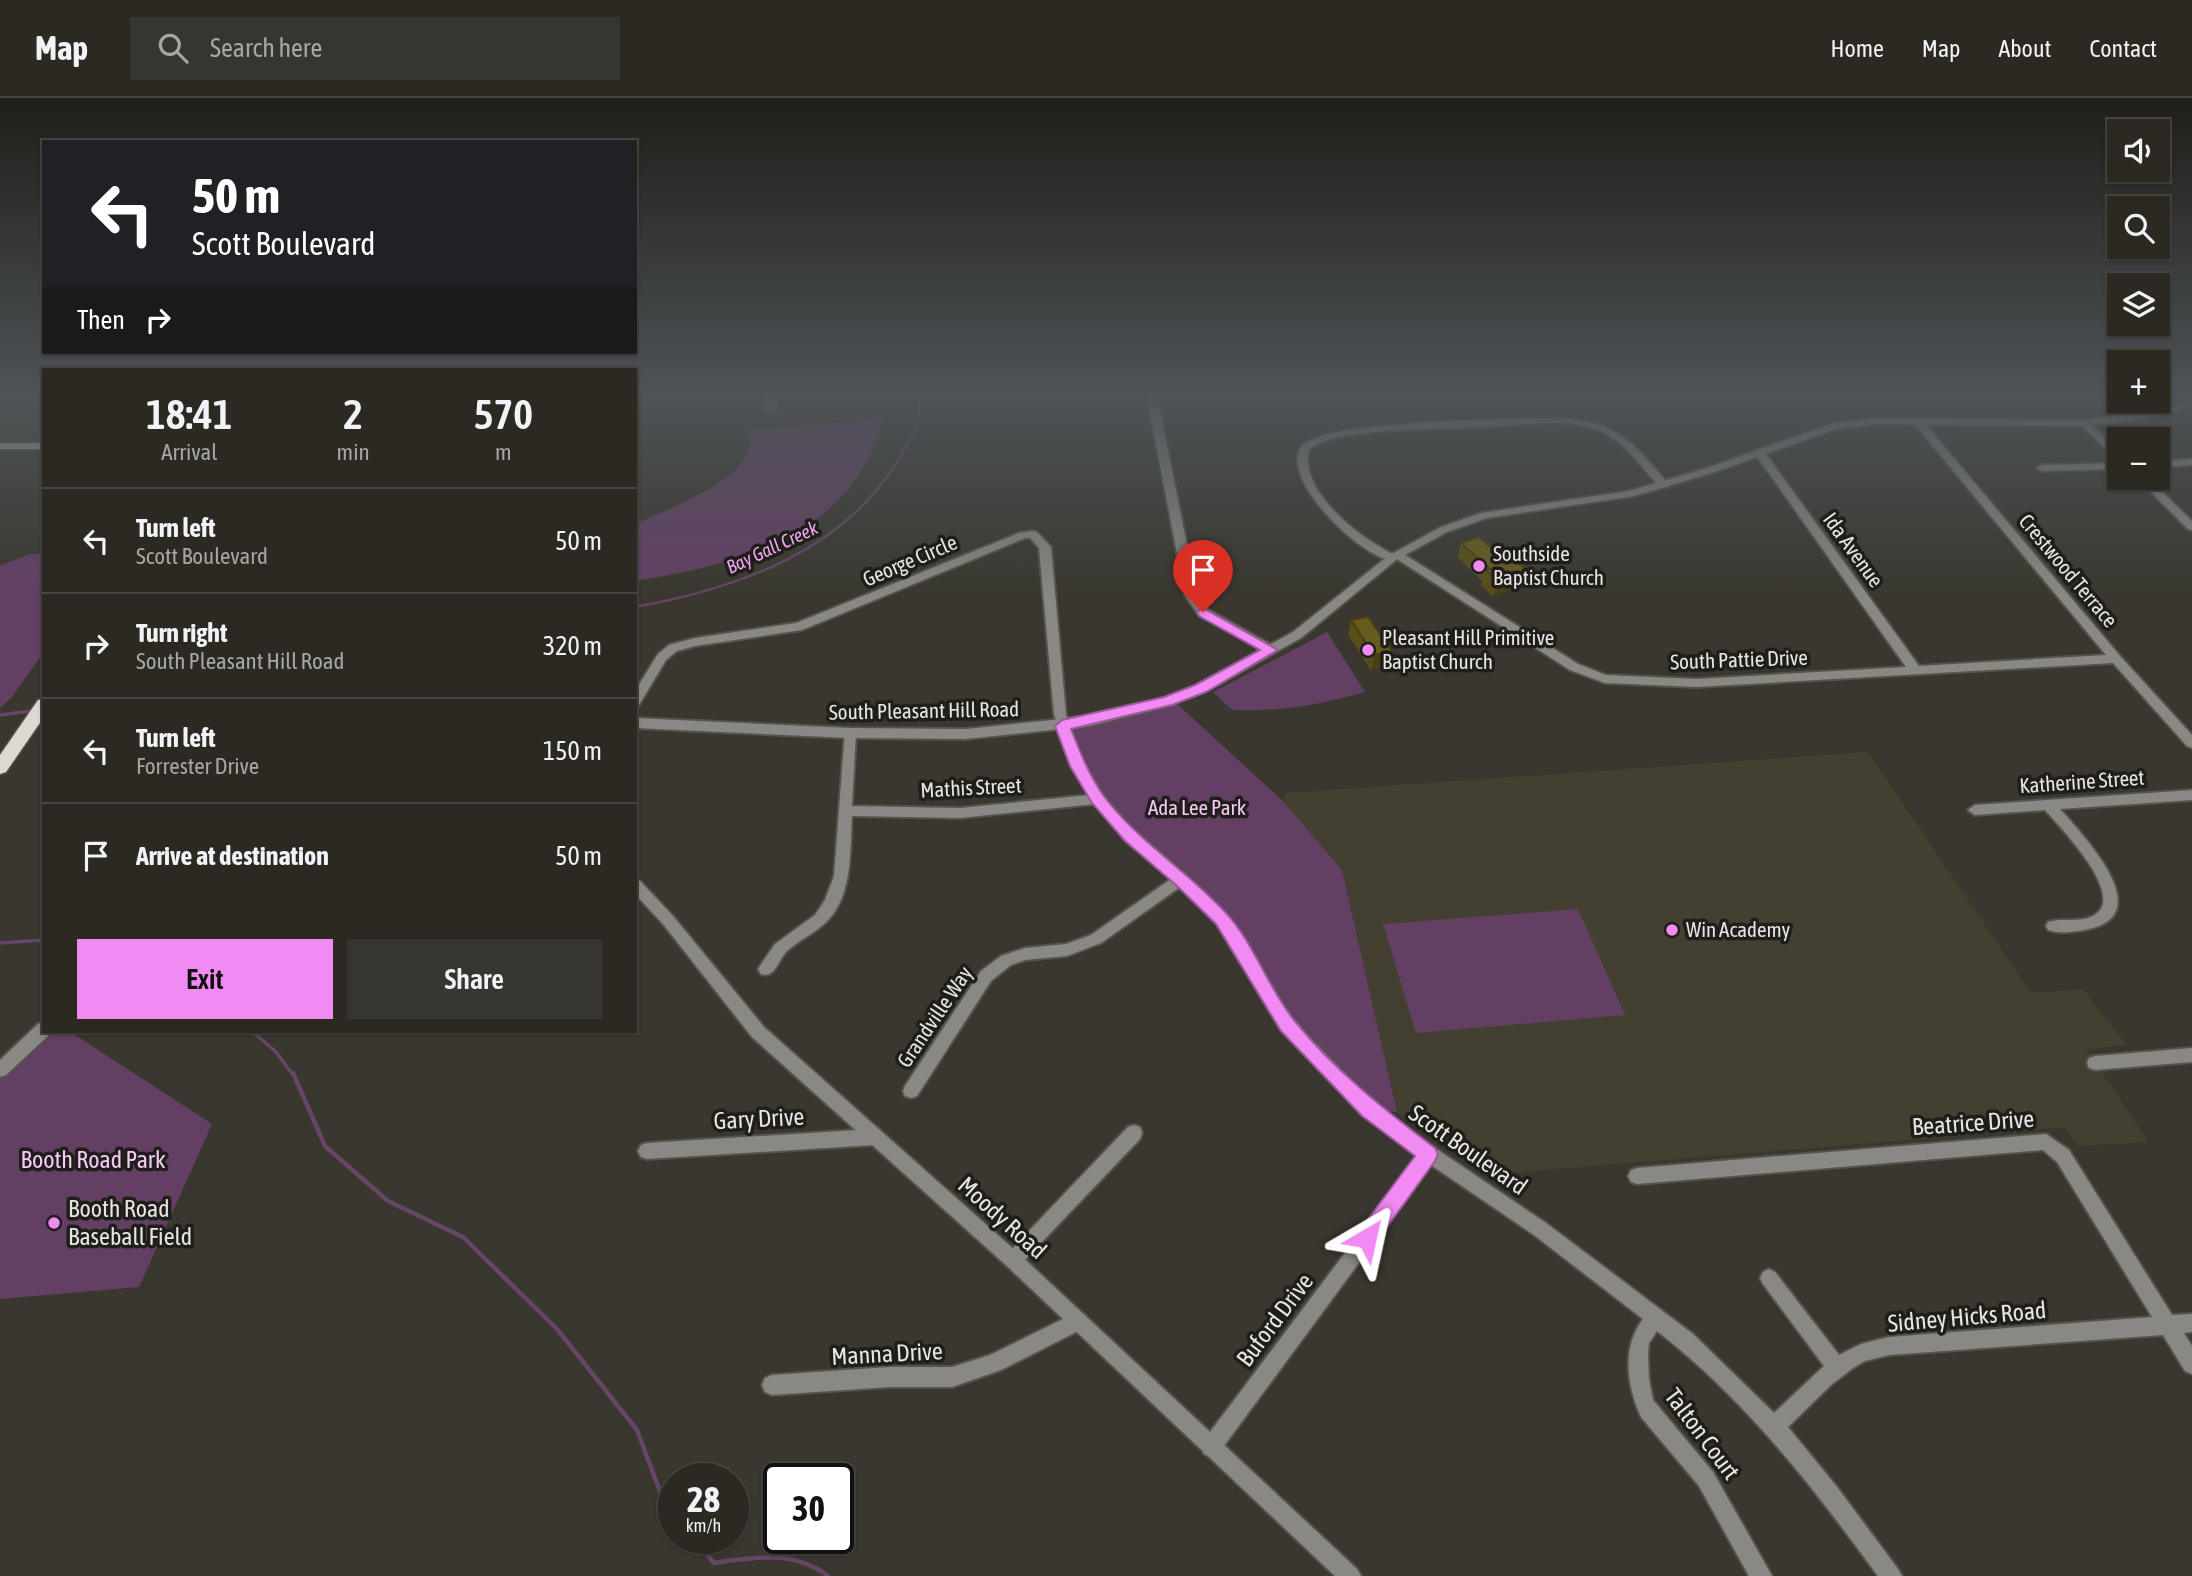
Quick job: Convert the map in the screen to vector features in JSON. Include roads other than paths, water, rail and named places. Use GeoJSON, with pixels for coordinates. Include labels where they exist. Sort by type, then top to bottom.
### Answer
{"type":"FeatureCollection","features":[{"type":"Feature","properties":{"kind":"main road"},"geometry":{"type":"LineString","coordinates":[[0,768],[42,707]]}},
{"type":"Feature","properties":{"kind":"street"},"geometry":{"type":"LineString","coordinates":[[1164,460],[1191,596],[1203,612],[1271,650]]}},
{"type":"Feature","properties":{"kind":"street","name":"South Pattie Drive"},"geometry":{"type":"LineString","coordinates":[[1302,460],[1318,500],[1332,519],[1574,667],[1605,679],[1696,683],[2116,659]]}},
{"type":"Feature","properties":{"kind":"street","name":"South Pattie Drive"},"geometry":{"type":"LineString","coordinates":[[1642,460],[1664,485]]}},
{"type":"Feature","properties":{"kind":"street","name":"South Pleasant Hill Road"},"geometry":{"type":"LineString","coordinates":[[637,723],[850,733],[966,734],[1062,726],[1167,702],[1200,689],[1297,635],[1395,557],[1450,527],[1485,515],[1630,494],[1736,460]]}},
{"type":"Feature","properties":{"kind":"street","name":"Ida Avenue"},"geometry":{"type":"LineString","coordinates":[[1765,460],[1915,670]]}},
{"type":"Feature","properties":{"kind":"street","name":"Crestwood Terrace"},"geometry":{"type":"LineString","coordinates":[[1950,460],[2116,659],[2189,737]]}},
{"type":"Feature","properties":{"kind":"street"},"geometry":{"type":"LineString","coordinates":[[2170,463],[2192,462]]}},
{"type":"Feature","properties":{"kind":"street"},"geometry":{"type":"LineString","coordinates":[[2042,468],[2107,466]]}},
{"type":"Feature","properties":{"kind":"street"},"geometry":{"type":"LineString","coordinates":[[2154,490],[2192,527]]}},
{"type":"Feature","properties":{"kind":"street","name":"George Circle"},"geometry":{"type":"LineString","coordinates":[[637,699],[662,657],[673,648],[798,626],[1023,535],[1033,534],[1045,547],[1062,726]]}},
{"type":"Feature","properties":{"kind":"street","name":"Scott Boulevard"},"geometry":{"type":"LineString","coordinates":[[1062,726],[1078,766],[1098,799],[1130,836],[1181,879],[1222,919],[1287,1025],[1369,1110],[1540,1229],[1686,1341],[1774,1426],[1830,1494],[1891,1576]]}},
{"type":"Feature","properties":{"kind":"street"},"geometry":{"type":"LineString","coordinates":[[766,969],[780,948],[820,919],[831,902],[841,876],[850,733]]}},
{"type":"Feature","properties":{"kind":"street","name":"Katherine Street"},"geometry":{"type":"LineString","coordinates":[[1975,810],[2192,795]]}},
{"type":"Feature","properties":{"kind":"street","name":"Mathis Street"},"geometry":{"type":"LineString","coordinates":[[845,811],[961,813],[1098,799]]}},
{"type":"Feature","properties":{"kind":"street"},"geometry":{"type":"LineString","coordinates":[[2048,805],[2101,870],[2110,884],[2113,896],[2111,908],[2102,919],[2053,926]]}},
{"type":"Feature","properties":{"kind":"street","name":"Grandville Way"},"geometry":{"type":"LineString","coordinates":[[911,1091],[986,976],[1006,960],[1025,954],[1082,946],[1181,879]]}},
{"type":"Feature","properties":{"kind":"street","name":"Moody Road"},"geometry":{"type":"LineString","coordinates":[[637,887],[660,908],[725,995],[758,1032],[1013,1260],[1350,1576]]}},
{"type":"Feature","properties":{"kind":"street"},"geometry":{"type":"LineString","coordinates":[[0,1070],[42,1031]]}},
{"type":"Feature","properties":{"kind":"street"},"geometry":{"type":"LineString","coordinates":[[2095,1063],[2192,1055]]}},
{"type":"Feature","properties":{"kind":"street"},"geometry":{"type":"LineString","coordinates":[[1013,1260],[1134,1133]]}},
{"type":"Feature","properties":{"kind":"street","name":"Gary Drive"},"geometry":{"type":"LineString","coordinates":[[647,1150],[874,1137]]}},
{"type":"Feature","properties":{"kind":"street","name":"Beatrice Drive"},"geometry":{"type":"LineString","coordinates":[[1637,1176],[2046,1142],[2063,1156],[2192,1364]]}},
{"type":"Feature","properties":{"kind":"street","name":"Buford Drive"},"geometry":{"type":"LineString","coordinates":[[1211,1447],[1429,1154]]}},
{"type":"Feature","properties":{"kind":"street"},"geometry":{"type":"LineString","coordinates":[[1769,1278],[1838,1368]]}},
{"type":"Feature","properties":{"kind":"street","name":"Talton Court"},"geometry":{"type":"LineString","coordinates":[[1656,1318],[1645,1331],[1639,1345],[1641,1398],[1706,1479],[1761,1576]]}},
{"type":"Feature","properties":{"kind":"street","name":"Manna Drive"},"geometry":{"type":"LineString","coordinates":[[772,1385],[889,1377],[952,1377],[994,1363],[1077,1321]]}},
{"type":"Feature","properties":{"kind":"street","name":"Sidney Hicks Road"},"geometry":{"type":"LineString","coordinates":[[1774,1426],[1855,1356],[1889,1346],[2192,1323]]}},
{"type":"Feature","properties":{"kind":"waterway","name":"Bay Gall Creek"},"geometry":{"type":"LineString","coordinates":[[637,607],[709,590],[781,563],[844,522],[872,496],[898,460]]}},
{"type":"Feature","properties":{"kind":"waterway","name":"Bay Gall Creek"},"geometry":{"type":"LineString","coordinates":[[0,715],[31,711]]}},
{"type":"Feature","properties":{"kind":"waterway"},"geometry":{"type":"LineString","coordinates":[[0,943],[42,940]]}},
{"type":"Feature","properties":{"kind":"waterway"},"geometry":{"type":"LineString","coordinates":[[254,1033],[276,1052],[293,1075]]}},
{"type":"Feature","properties":{"kind":"waterway"},"geometry":{"type":"LineString","coordinates":[[293,1073],[325,1146],[388,1201],[463,1237],[557,1329],[637,1430],[658,1486]]}},
{"type":"Feature","properties":{"kind":"waterway"},"geometry":{"type":"LineString","coordinates":[[706,1554],[714,1563],[773,1557],[787,1559],[801,1562],[828,1576]]}},
{"type":"Feature","properties":{"kind":"place","name":"Southside Baptist Church"},"geometry":{"type":"Point","coordinates":[1479,566]}},
{"type":"Feature","properties":{"kind":"place","name":"Pleasant Hill Primitive Baptist Church"},"geometry":{"type":"Point","coordinates":[1368,650]}},
{"type":"Feature","properties":{"kind":"place","name":"Win Academy"},"geometry":{"type":"Point","coordinates":[1672,930]}},
{"type":"Feature","properties":{"kind":"place","name":"Booth Road Baseball Field"},"geometry":{"type":"Point","coordinates":[54,1223]}},
{"type":"Feature","properties":{"kind":"park label","name":"Ada Lee Park"},"geometry":{"type":"Point","coordinates":[1197,808]}},
{"type":"Feature","properties":{"kind":"park label","name":"Booth Road Park"},"geometry":{"type":"Point","coordinates":[93,1160]}}]}
